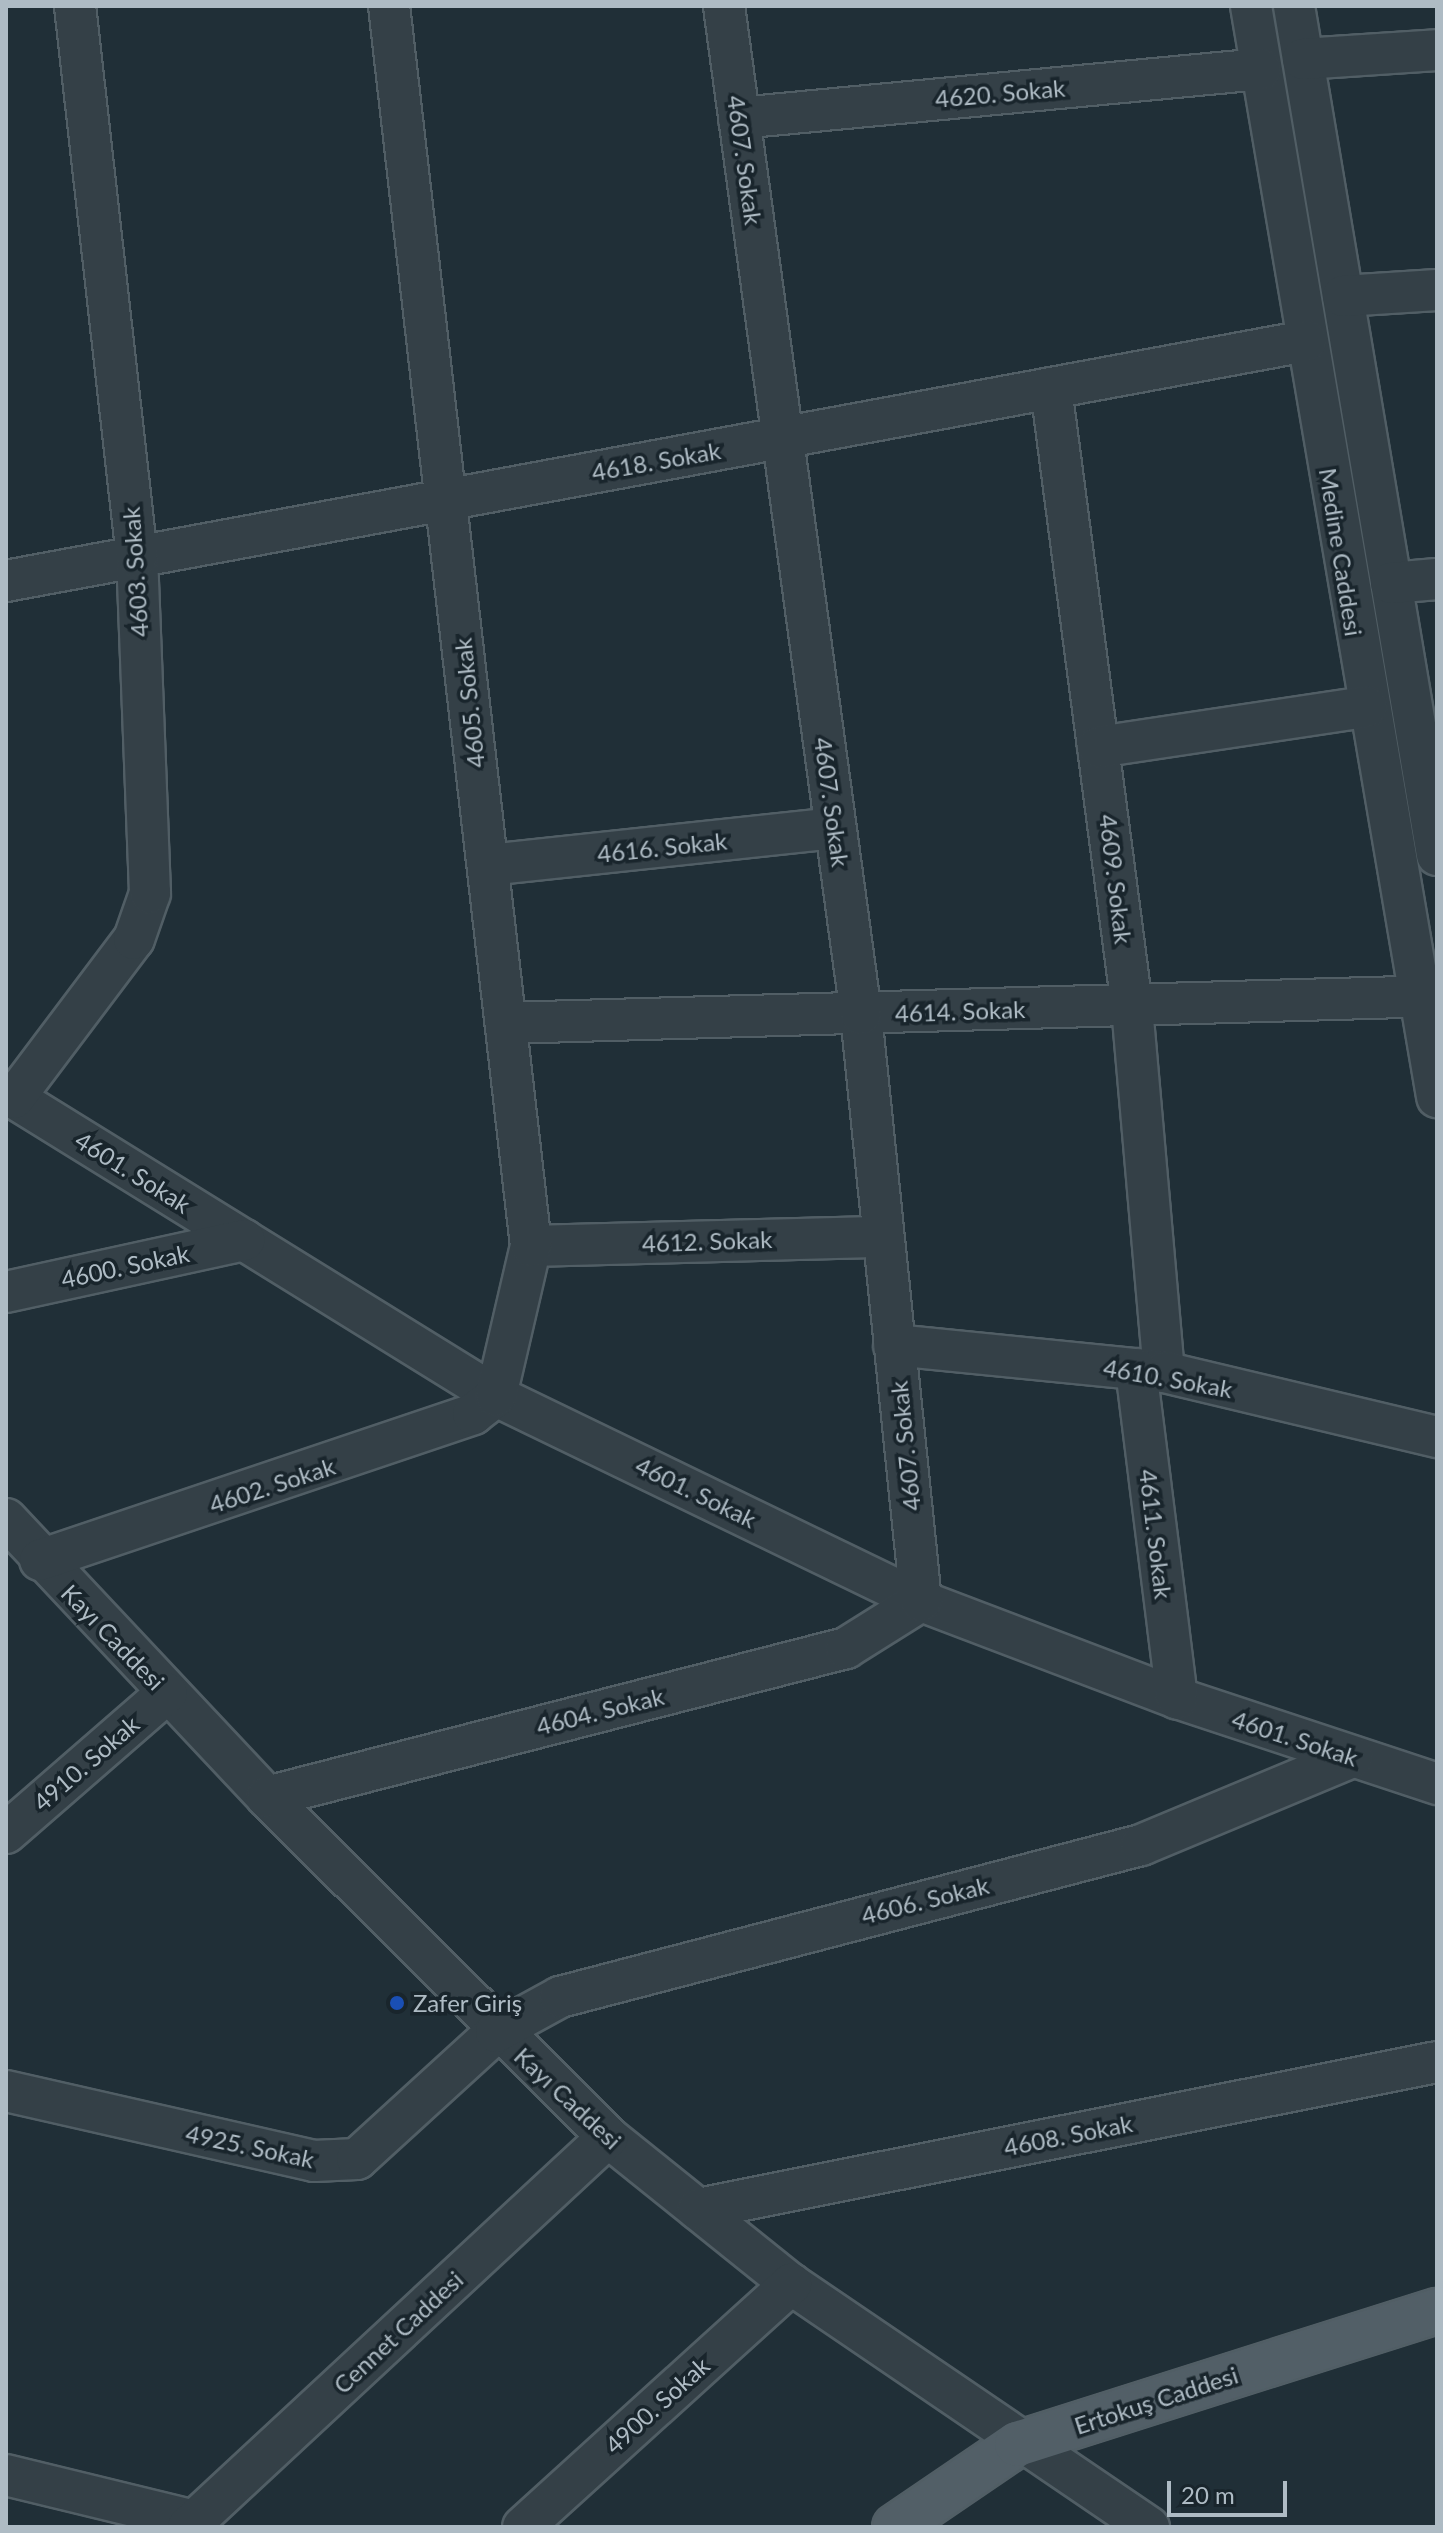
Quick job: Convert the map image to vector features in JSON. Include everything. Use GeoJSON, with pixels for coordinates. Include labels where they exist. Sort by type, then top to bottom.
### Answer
{"type":"FeatureCollection","features":[{"type":"Feature","properties":{"kind":"main road","name":"Ertokuş Caddesi"},"geometry":{"type":"LineString","coordinates":[[895,2527],[1017,2444],[1437,2311]]}},
{"type":"Feature","properties":{"kind":"street","name":"4603. Sokak"},"geometry":{"type":"LineString","coordinates":[[10,1095],[134,939],[147,909],[137,557],[75,6]]}},
{"type":"Feature","properties":{"kind":"street","name":"4605. Sokak"},"geometry":{"type":"LineString","coordinates":[[389,6],[531,1246],[496,1396]]}},
{"type":"Feature","properties":{"kind":"street","name":"4607. Sokak"},"geometry":{"type":"LineString","coordinates":[[724,6],[861,1014],[921,1601]]}},
{"type":"Feature","properties":{"kind":"street","name":"Medine Caddesi"},"geometry":{"type":"LineString","coordinates":[[1251,6],[1367,707],[1426,998],[1437,1097]]}},
{"type":"Feature","properties":{"kind":"street","name":"Medine Caddesi"},"geometry":{"type":"LineString","coordinates":[[1294,6],[1437,855]]}},
{"type":"Feature","properties":{"kind":"street"},"geometry":{"type":"LineString","coordinates":[[1303,59],[1437,50]]}},
{"type":"Feature","properties":{"kind":"street","name":"4620. Sokak"},"geometry":{"type":"LineString","coordinates":[[739,118],[1261,69]]}},
{"type":"Feature","properties":{"kind":"street"},"geometry":{"type":"LineString","coordinates":[[1343,296],[1437,290]]}},
{"type":"Feature","properties":{"kind":"street","name":"4618. Sokak"},"geometry":{"type":"LineString","coordinates":[[6,581],[1306,341]]}},
{"type":"Feature","properties":{"kind":"street","name":"4609. Sokak"},"geometry":{"type":"LineString","coordinates":[[1051,388],[1132,1007],[1150,1371]]}},
{"type":"Feature","properties":{"kind":"street"},"geometry":{"type":"LineString","coordinates":[[1391,583],[1437,579]]}},
{"type":"Feature","properties":{"kind":"street"},"geometry":{"type":"LineString","coordinates":[[1098,747],[1367,707]]}},
{"type":"Feature","properties":{"kind":"street","name":"4616. Sokak"},"geometry":{"type":"LineString","coordinates":[[488,865],[835,828]]}},
{"type":"Feature","properties":{"kind":"street","name":"4614. Sokak"},"geometry":{"type":"LineString","coordinates":[[506,1023],[1426,998]]}},
{"type":"Feature","properties":{"kind":"street","name":"4601. Sokak"},"geometry":{"type":"LineString","coordinates":[[10,1095],[496,1396],[921,1601],[1177,1698],[1437,1784]]}},
{"type":"Feature","properties":{"kind":"street","name":"4612. Sokak"},"geometry":{"type":"LineString","coordinates":[[531,1246],[883,1237]]}},
{"type":"Feature","properties":{"kind":"street","name":"4600. Sokak"},"geometry":{"type":"LineString","coordinates":[[6,1292],[244,1240]]}},
{"type":"Feature","properties":{"kind":"street","name":"4610. Sokak"},"geometry":{"type":"LineString","coordinates":[[894,1345],[1150,1371],[1437,1437]]}},
{"type":"Feature","properties":{"kind":"street","name":"4611. Sokak"},"geometry":{"type":"LineString","coordinates":[[1150,1371],[1177,1698]]}},
{"type":"Feature","properties":{"kind":"street","name":"4602. Sokak"},"geometry":{"type":"LineString","coordinates":[[40,1560],[445,1429],[496,1396]]}},
{"type":"Feature","properties":{"kind":"street","name":"Kayı Caddesi"},"geometry":{"type":"LineString","coordinates":[[6,1519],[40,1560],[267,1797],[496,2032],[608,2137],[791,2284],[1017,2444],[1149,2527]]}},
{"type":"Feature","properties":{"kind":"street","name":"4604. Sokak"},"geometry":{"type":"LineString","coordinates":[[267,1797],[846,1648],[921,1601]]}},
{"type":"Feature","properties":{"kind":"street","name":"4910. Sokak"},"geometry":{"type":"LineString","coordinates":[[6,1833],[167,1693]]}},
{"type":"Feature","properties":{"kind":"street","name":"4606. Sokak"},"geometry":{"type":"LineString","coordinates":[[496,2032],[530,2009],[603,1982],[1141,1845],[1352,1757]]}},
{"type":"Feature","properties":{"kind":"street","name":"4925. Sokak"},"geometry":{"type":"LineString","coordinates":[[6,2091],[338,2163],[374,2147],[496,2032]]}},
{"type":"Feature","properties":{"kind":"street","name":"4608. Sokak"},"geometry":{"type":"LineString","coordinates":[[698,2209],[1437,2062]]}},
{"type":"Feature","properties":{"kind":"street","name":"Cennet Caddesi"},"geometry":{"type":"LineString","coordinates":[[191,2524],[608,2137]]}},
{"type":"Feature","properties":{"kind":"street","name":"4900. Sokak"},"geometry":{"type":"LineString","coordinates":[[523,2527],[791,2284]]}},
{"type":"Feature","properties":{"kind":"street"},"geometry":{"type":"LineString","coordinates":[[6,2475],[191,2524]]}},
{"type":"Feature","properties":{"kind":"place","name":"Zafer Giriş"},"geometry":{"type":"Point","coordinates":[397,2003]}}]}
